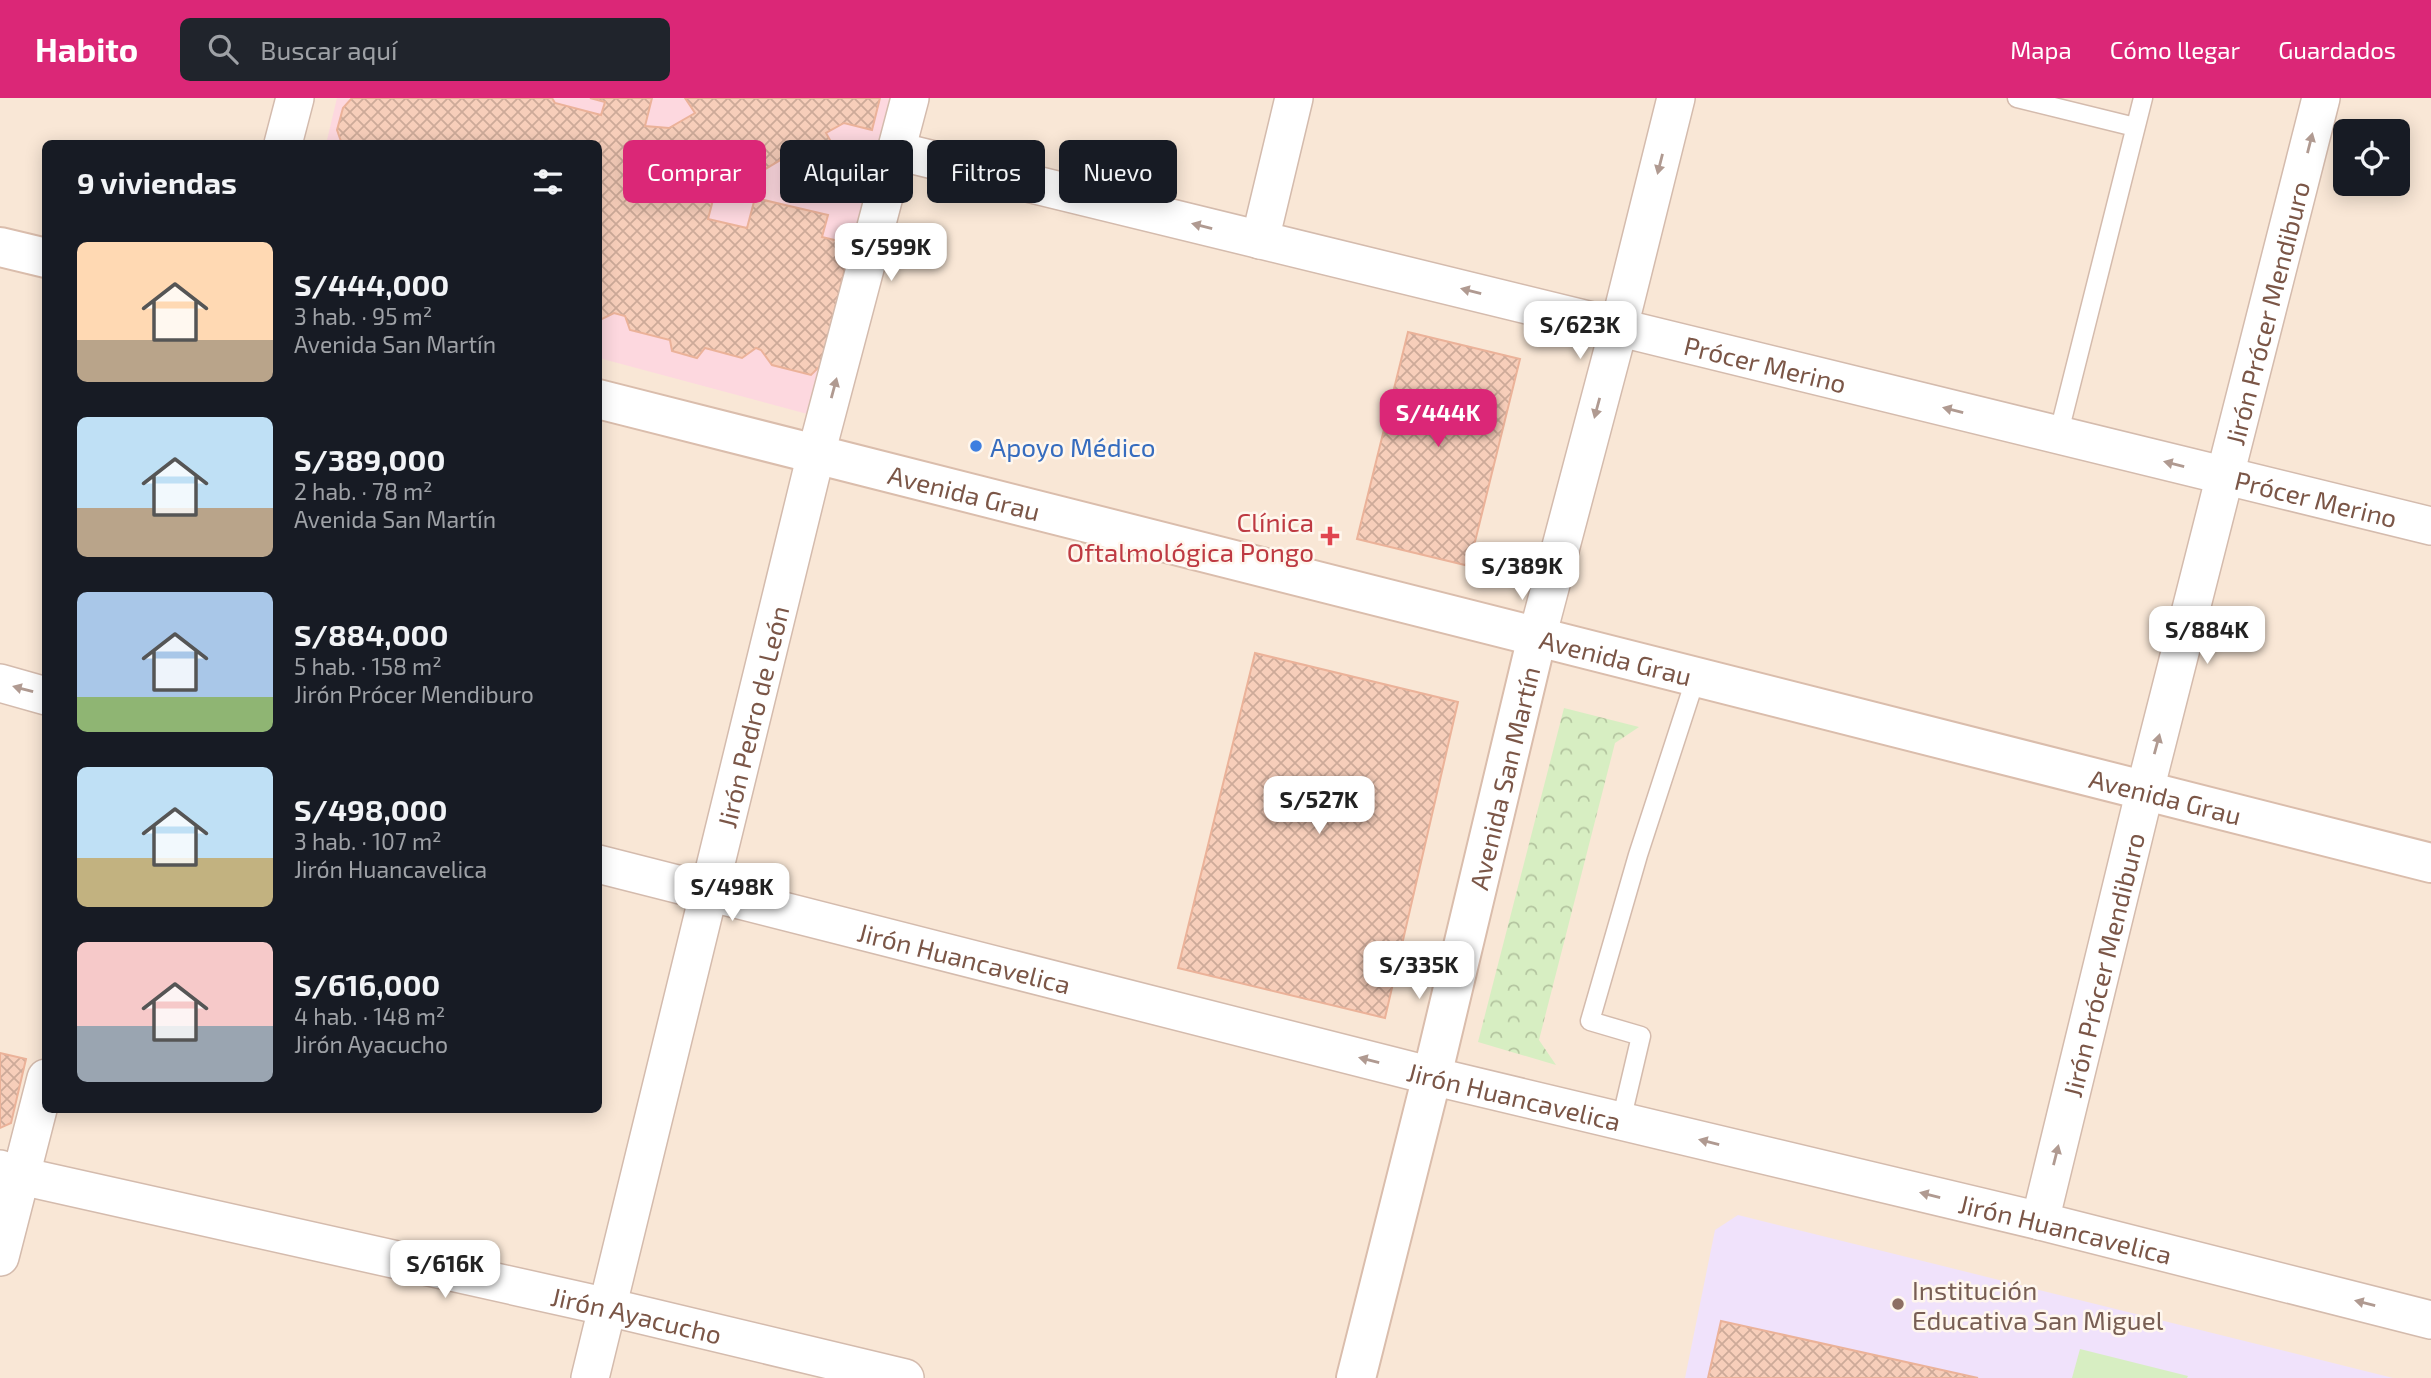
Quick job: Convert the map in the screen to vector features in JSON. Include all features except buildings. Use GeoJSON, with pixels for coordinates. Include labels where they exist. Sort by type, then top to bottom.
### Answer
{"type":"FeatureCollection","features":[{"type":"Feature","properties":{"kind":"main road"},"geometry":{"type":"LineString","coordinates":[[0,247],[42,257]]}},
{"type":"Feature","properties":{"kind":"main road","name":"Avenida Grau"},"geometry":{"type":"LineString","coordinates":[[602,400],[2431,863]]}},
{"type":"Feature","properties":{"kind":"main road","name":"Avenida San Martín"},"geometry":{"type":"LineString","coordinates":[[1356,1378],[1432,1076],[1537,637]]}},
{"type":"Feature","properties":{"kind":"street"},"geometry":{"type":"LineString","coordinates":[[284,140],[295,98]]}},
{"type":"Feature","properties":{"kind":"street","name":"Jirón Pedro de León"},"geometry":{"type":"LineString","coordinates":[[900,140],[911,98]]}},
{"type":"Feature","properties":{"kind":"street"},"geometry":{"type":"LineString","coordinates":[[1260,240],[1294,98]]}},
{"type":"Feature","properties":{"kind":"street","name":"Avenida San Martín"},"geometry":{"type":"LineString","coordinates":[[1537,637],[1676,98]]}},
{"type":"Feature","properties":{"kind":"street","name":"Jirón Prócer Mendiburo"},"geometry":{"type":"LineString","coordinates":[[2040,1221],[2145,790],[2321,98]]}},
{"type":"Feature","properties":{"kind":"street","name":"Prócer Merino"},"geometry":{"type":"LineString","coordinates":[[913,155],[2431,526]]}},
{"type":"Feature","properties":{"kind":"street","name":"Jirón Pedro de León"},"geometry":{"type":"LineString","coordinates":[[590,1378],[816,454],[883,203]]}},
{"type":"Feature","properties":{"kind":"street"},"geometry":{"type":"LineString","coordinates":[[0,683],[42,695]]}},
{"type":"Feature","properties":{"kind":"street","name":"Jirón Huancavelica"},"geometry":{"type":"LineString","coordinates":[[602,865],[1432,1076],[2040,1221],[2431,1320]]}},
{"type":"Feature","properties":{"kind":"street"},"geometry":{"type":"LineString","coordinates":[[0,1257],[10,1172],[42,1088]]}},
{"type":"Feature","properties":{"kind":"street","name":"Jirón Ayacucho"},"geometry":{"type":"LineString","coordinates":[[10,1172],[608,1307],[905,1378]]}},
{"type":"Feature","properties":{"kind":"lane"},"geometry":{"type":"LineString","coordinates":[[2017,98],[2136,127]]}},
{"type":"Feature","properties":{"kind":"lane"},"geometry":{"type":"LineString","coordinates":[[2058,436],[2143,98]]}},
{"type":"Feature","properties":{"kind":"lane"},"geometry":{"type":"LineString","coordinates":[[1621,1121],[1641,1036],[1590,1020],[1638,855],[1696,677]]}},
{"type":"Feature","properties":{"kind":"shaded area"},"geometry":{"type":"Polygon","coordinates":[[[0,98],[2431,98],[2431,1378],[0,1378],[0,98]]]}},
{"type":"Feature","properties":{"kind":"shaded area"},"geometry":{"type":"Polygon","coordinates":[[[337,98],[893,98],[882,140],[780,140],[780,203],[866,203],[811,415],[602,359],[602,140],[327,140],[337,98]]]}},
{"type":"Feature","properties":{"kind":"shaded area","name":"Institución Educativa San Miguel"},"geometry":{"type":"Polygon","coordinates":[[[1738,1215],[2393,1378],[1685,1378],[1715,1230],[1738,1215]]]}},
{"type":"Feature","properties":{"kind":"green space"},"geometry":{"type":"Polygon","coordinates":[[[1564,708],[1639,727],[1615,743],[1539,1040],[1556,1065],[1478,1042],[1564,708]]]}},
{"type":"Feature","properties":{"kind":"green space"},"geometry":{"type":"Polygon","coordinates":[[[2080,1349],[2188,1376],[2072,1378],[2080,1349]]]}},
{"type":"Feature","properties":{"kind":"place","name":"Apoyo Médico"},"geometry":{"type":"Point","coordinates":[976,446]}},
{"type":"Feature","properties":{"kind":"place","name":"Clínica Oftalmológica Pongo"},"geometry":{"type":"Point","coordinates":[1330,536]}},
{"type":"Feature","properties":{"kind":"place","name":"Institución Educativa San Miguel"},"geometry":{"type":"Point","coordinates":[1898,1304]}}]}
